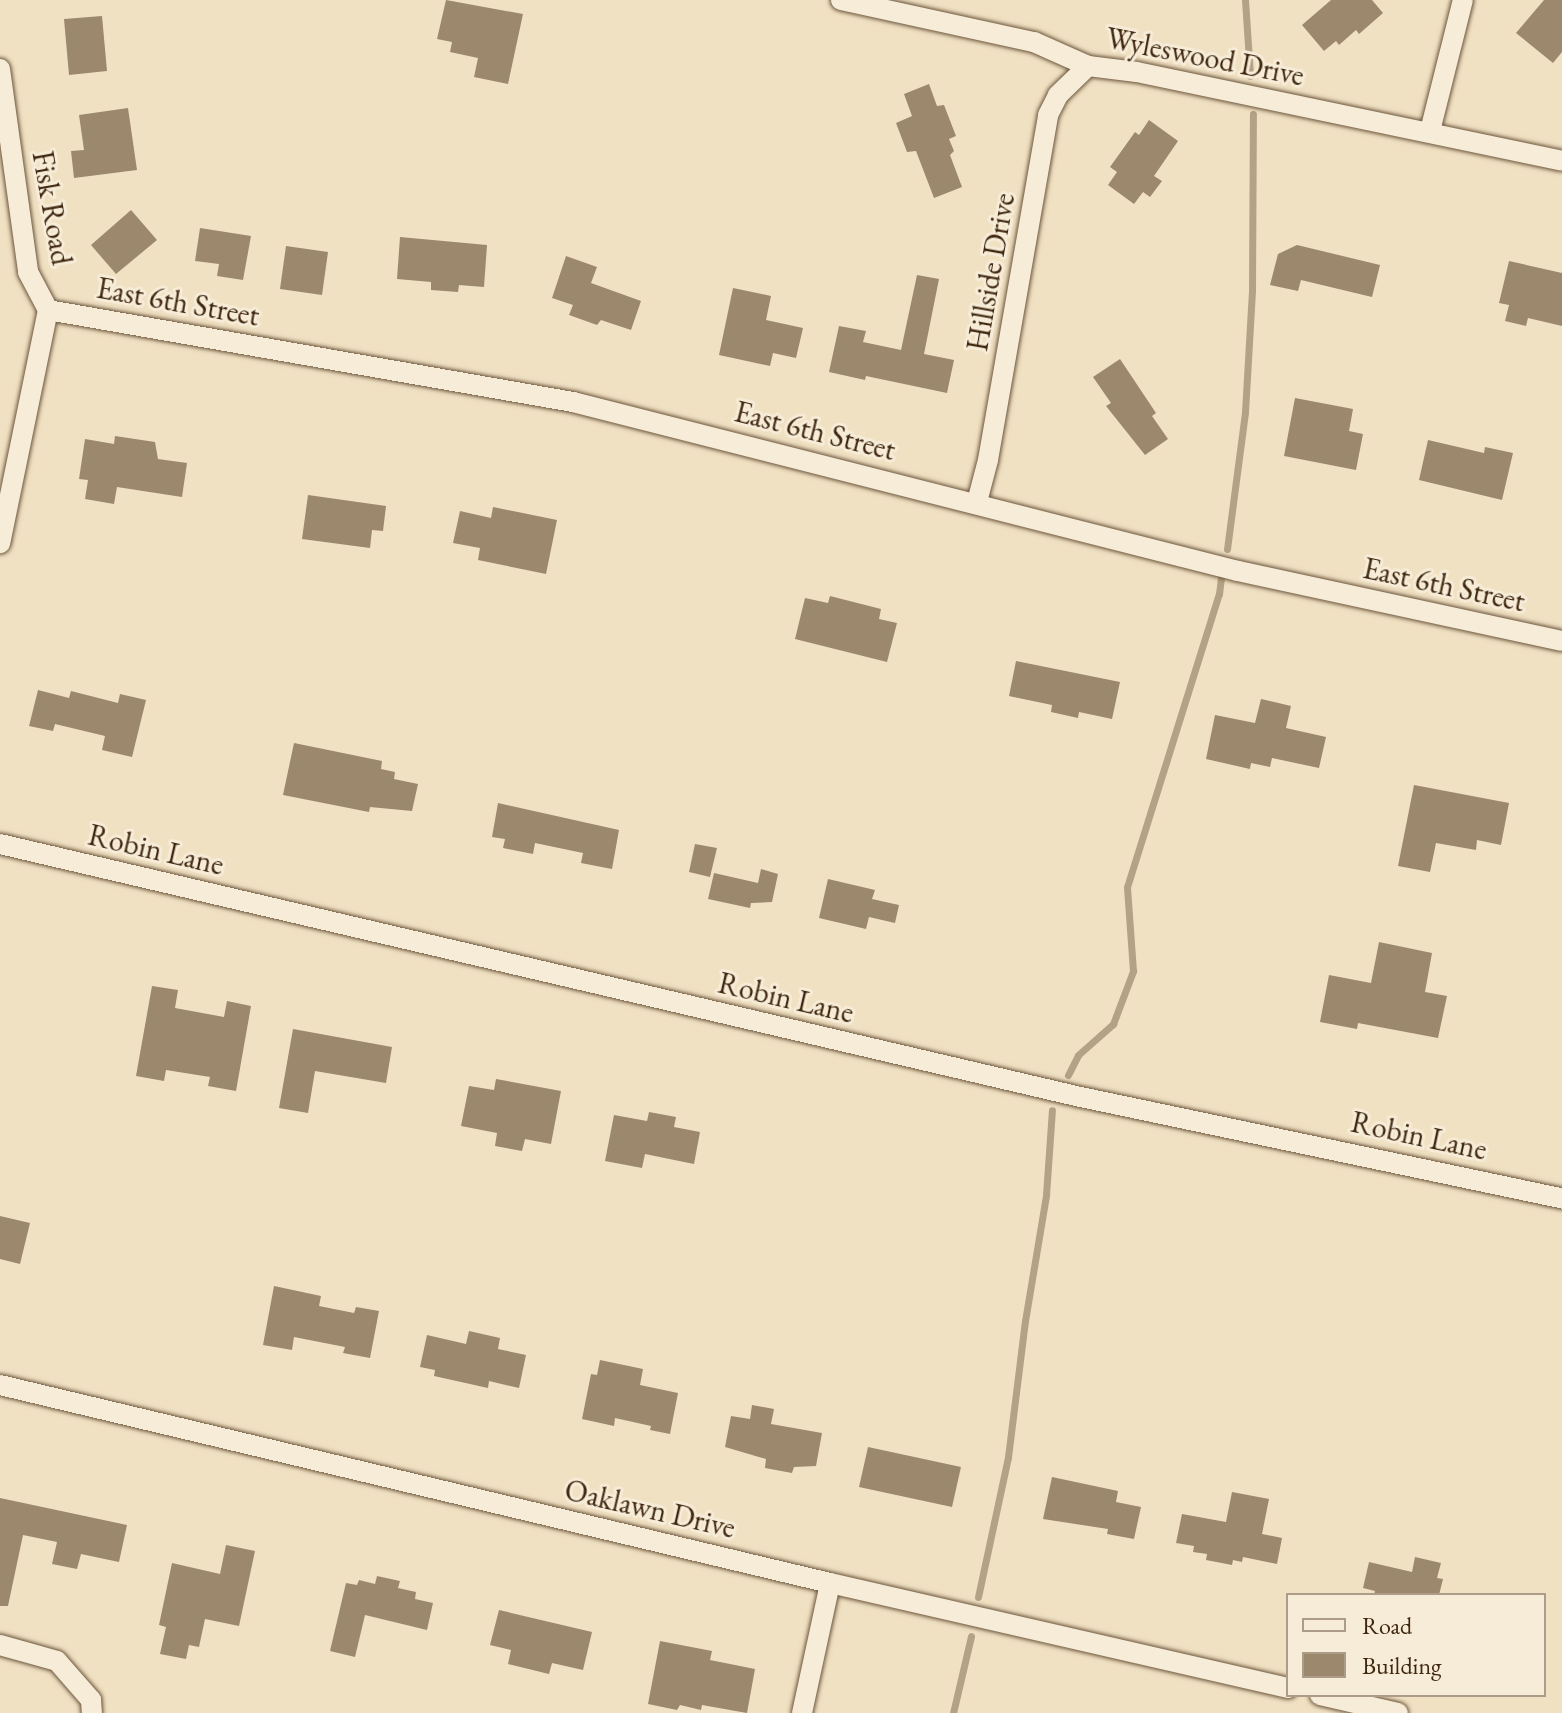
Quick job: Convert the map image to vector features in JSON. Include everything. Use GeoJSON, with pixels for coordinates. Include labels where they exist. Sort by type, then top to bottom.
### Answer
{"type":"FeatureCollection","features":[{"type":"Feature","properties":{"kind":"street","name":"Wyleswood Drive"},"geometry":{"type":"LineString","coordinates":[[841,0],[1034,42],[1088,66],[1137,72],[1562,161]]}},
{"type":"Feature","properties":{"kind":"street"},"geometry":{"type":"LineString","coordinates":[[1430,131],[1463,0]]}},
{"type":"Feature","properties":{"kind":"street","name":"Hillside Drive"},"geometry":{"type":"LineString","coordinates":[[977,502],[988,460],[1048,115],[1058,95],[1088,66]]}},
{"type":"Feature","properties":{"kind":"street","name":"Fisk Road"},"geometry":{"type":"LineString","coordinates":[[0,69],[28,272],[48,310],[0,543]]}},
{"type":"Feature","properties":{"kind":"street","name":"East 6th Street"},"geometry":{"type":"LineString","coordinates":[[48,310],[573,402],[977,502],[1238,571],[1562,641]]}},
{"type":"Feature","properties":{"kind":"street","name":"Robin Lane"},"geometry":{"type":"LineString","coordinates":[[0,844],[1061,1093],[1562,1198]]}},
{"type":"Feature","properties":{"kind":"street","name":"Oaklawn Drive"},"geometry":{"type":"LineString","coordinates":[[0,1385],[830,1583],[1286,1688]]}},
{"type":"Feature","properties":{"kind":"street"},"geometry":{"type":"LineString","coordinates":[[802,1713],[830,1583]]}},
{"type":"Feature","properties":{"kind":"street"},"geometry":{"type":"LineString","coordinates":[[0,1645],[57,1661],[91,1707]]}},
{"type":"Feature","properties":{"kind":"street"},"geometry":{"type":"LineString","coordinates":[[1329,1697],[1398,1713]]}},
{"type":"Feature","properties":{"kind":"building"},"geometry":{"type":"Polygon","coordinates":[[[446,0],[523,14],[508,84],[474,77],[478,58],[450,52],[452,42],[437,39],[446,0]]]}},
{"type":"Feature","properties":{"kind":"building"},"geometry":{"type":"Polygon","coordinates":[[[1331,0],[1372,0],[1383,13],[1359,34],[1356,30],[1339,45],[1336,41],[1324,51],[1302,25],[1331,0]]]}},
{"type":"Feature","properties":{"kind":"building"},"geometry":{"type":"Polygon","coordinates":[[[1544,0],[1562,0],[1562,52],[1553,63],[1516,33],[1544,0]]]}},
{"type":"Feature","properties":{"kind":"building"},"geometry":{"type":"Polygon","coordinates":[[[102,16],[107,71],[69,75],[64,19],[102,16]]]}},
{"type":"Feature","properties":{"kind":"building"},"geometry":{"type":"Polygon","coordinates":[[[929,84],[937,106],[944,105],[956,136],[949,139],[954,151],[950,155],[962,187],[934,198],[916,151],[907,152],[896,123],[912,116],[904,94],[929,84]]]}},
{"type":"Feature","properties":{"kind":"building"},"geometry":{"type":"Polygon","coordinates":[[[128,108],[137,170],[74,178],[71,151],[84,150],[79,115],[128,108]]]}},
{"type":"Feature","properties":{"kind":"building"},"geometry":{"type":"Polygon","coordinates":[[[1149,120],[1178,141],[1154,176],[1162,181],[1150,197],[1143,192],[1134,204],[1108,185],[1117,172],[1110,167],[1135,132],[1139,135],[1149,120]]]}},
{"type":"Feature","properties":{"kind":"building"},"geometry":{"type":"Polygon","coordinates":[[[131,210],[157,240],[116,274],[91,245],[131,210]]]}},
{"type":"Feature","properties":{"kind":"building"},"geometry":{"type":"Polygon","coordinates":[[[200,228],[251,236],[243,280],[217,276],[219,264],[195,261],[200,228]]]}},
{"type":"Feature","properties":{"kind":"building"},"geometry":{"type":"Polygon","coordinates":[[[400,237],[487,245],[484,287],[459,285],[458,292],[431,290],[431,282],[397,279],[400,237]]]}},
{"type":"Feature","properties":{"kind":"building"},"geometry":{"type":"Polygon","coordinates":[[[1297,245],[1380,265],[1372,297],[1301,280],[1298,291],[1270,285],[1278,254],[1297,245]]]}},
{"type":"Feature","properties":{"kind":"building"},"geometry":{"type":"Polygon","coordinates":[[[286,246],[328,252],[322,295],[280,289],[286,246]]]}},
{"type":"Feature","properties":{"kind":"building"},"geometry":{"type":"Polygon","coordinates":[[[566,256],[597,267],[591,283],[641,301],[631,330],[601,320],[597,325],[569,315],[573,305],[552,298],[566,256]]]}},
{"type":"Feature","properties":{"kind":"building"},"geometry":{"type":"Polygon","coordinates":[[[1509,261],[1562,273],[1562,326],[1528,318],[1526,326],[1505,321],[1509,305],[1499,303],[1509,261]]]}},
{"type":"Feature","properties":{"kind":"building"},"geometry":{"type":"Polygon","coordinates":[[[917,275],[939,279],[924,354],[954,360],[947,393],[866,376],[865,380],[829,372],[839,326],[866,331],[863,342],[901,350],[917,275]]]}},
{"type":"Feature","properties":{"kind":"building"},"geometry":{"type":"Polygon","coordinates":[[[733,288],[771,296],[766,320],[803,328],[796,358],[773,353],[770,366],[719,355],[733,288]]]}},
{"type":"Feature","properties":{"kind":"building"},"geometry":{"type":"Polygon","coordinates":[[[1120,359],[1156,413],[1152,416],[1168,439],[1145,455],[1106,406],[1111,403],[1093,377],[1120,359]]]}},
{"type":"Feature","properties":{"kind":"building"},"geometry":{"type":"Polygon","coordinates":[[[1295,398],[1353,409],[1349,431],[1363,434],[1356,470],[1284,456],[1295,398]]]}},
{"type":"Feature","properties":{"kind":"building"},"geometry":{"type":"Polygon","coordinates":[[[115,436],[155,442],[158,459],[187,463],[182,497],[117,487],[114,504],[85,499],[88,480],[79,479],[85,439],[114,444],[115,436]]]}},
{"type":"Feature","properties":{"kind":"building"},"geometry":{"type":"Polygon","coordinates":[[[1428,440],[1484,453],[1485,447],[1513,453],[1502,500],[1419,480],[1428,440]]]}},
{"type":"Feature","properties":{"kind":"building"},"geometry":{"type":"Polygon","coordinates":[[[308,495],[386,506],[383,531],[372,530],[370,548],[302,539],[308,495]]]}},
{"type":"Feature","properties":{"kind":"building"},"geometry":{"type":"Polygon","coordinates":[[[493,507],[557,520],[546,574],[478,560],[480,548],[453,543],[460,511],[491,518],[493,507]]]}},
{"type":"Feature","properties":{"kind":"building"},"geometry":{"type":"Polygon","coordinates":[[[830,596],[881,609],[879,619],[897,623],[887,662],[795,639],[805,598],[828,603],[830,596]]]}},
{"type":"Feature","properties":{"kind":"building"},"geometry":{"type":"Polygon","coordinates":[[[1016,661],[1120,682],[1112,719],[1079,712],[1078,718],[1051,712],[1052,705],[1009,696],[1016,661]]]}},
{"type":"Feature","properties":{"kind":"building"},"geometry":{"type":"Polygon","coordinates":[[[38,690],[69,698],[71,691],[118,703],[120,694],[146,700],[132,757],[102,750],[105,736],[55,724],[53,731],[29,726],[38,690]]]}},
{"type":"Feature","properties":{"kind":"building"},"geometry":{"type":"Polygon","coordinates":[[[1261,699],[1291,706],[1286,728],[1326,737],[1319,768],[1272,758],[1270,767],[1251,763],[1250,769],[1206,759],[1215,715],[1255,723],[1261,699]]]}},
{"type":"Feature","properties":{"kind":"building"},"geometry":{"type":"Polygon","coordinates":[[[294,743],[382,761],[381,769],[395,772],[394,779],[418,784],[412,811],[370,807],[369,812],[283,795],[294,743]]]}},
{"type":"Feature","properties":{"kind":"building"},"geometry":{"type":"Polygon","coordinates":[[[1414,785],[1509,803],[1501,845],[1477,840],[1476,850],[1436,843],[1430,872],[1398,866],[1414,785]]]}},
{"type":"Feature","properties":{"kind":"building"},"geometry":{"type":"Polygon","coordinates":[[[498,803],[619,830],[612,869],[581,863],[583,853],[535,843],[533,854],[503,848],[505,839],[492,837],[498,803]]]}},
{"type":"Feature","properties":{"kind":"building"},"geometry":{"type":"Polygon","coordinates":[[[695,844],[717,848],[710,877],[689,872],[695,844]]]}},
{"type":"Feature","properties":{"kind":"building"},"geometry":{"type":"Polygon","coordinates":[[[761,869],[778,874],[772,902],[751,903],[750,908],[708,899],[714,873],[758,883],[761,869]]]}},
{"type":"Feature","properties":{"kind":"building"},"geometry":{"type":"Polygon","coordinates":[[[828,879],[875,890],[872,899],[899,905],[895,923],[869,917],[866,929],[819,918],[828,879]]]}},
{"type":"Feature","properties":{"kind":"building"},"geometry":{"type":"Polygon","coordinates":[[[1379,942],[1432,953],[1425,992],[1447,996],[1438,1038],[1358,1023],[1357,1029],[1320,1022],[1329,975],[1371,983],[1379,942]]]}},
{"type":"Feature","properties":{"kind":"building"},"geometry":{"type":"Polygon","coordinates":[[[152,986],[178,990],[175,1008],[224,1017],[227,1001],[251,1006],[236,1091],[208,1086],[210,1077],[166,1070],[164,1081],[136,1076],[152,986]]]}},
{"type":"Feature","properties":{"kind":"building"},"geometry":{"type":"Polygon","coordinates":[[[293,1029],[392,1047],[386,1083],[315,1071],[308,1113],[279,1108],[293,1029]]]}},
{"type":"Feature","properties":{"kind":"building"},"geometry":{"type":"Polygon","coordinates":[[[496,1079],[561,1091],[551,1144],[525,1139],[522,1151],[495,1146],[497,1133],[461,1126],[469,1086],[494,1090],[496,1079]]]}},
{"type":"Feature","properties":{"kind":"building"},"geometry":{"type":"Polygon","coordinates":[[[649,1112],[676,1117],[674,1127],[700,1132],[694,1164],[645,1154],[642,1168],[605,1161],[614,1115],[647,1121],[649,1112]]]}},
{"type":"Feature","properties":{"kind":"building"},"geometry":{"type":"Polygon","coordinates":[[[0,1216],[30,1223],[20,1264],[0,1259],[0,1216]]]}},
{"type":"Feature","properties":{"kind":"building"},"geometry":{"type":"Polygon","coordinates":[[[274,1286],[321,1296],[319,1306],[354,1313],[356,1307],[379,1311],[370,1358],[343,1353],[345,1347],[294,1337],[292,1350],[263,1345],[274,1286]]]}},
{"type":"Feature","properties":{"kind":"building"},"geometry":{"type":"Polygon","coordinates":[[[469,1331],[500,1338],[498,1349],[526,1355],[519,1388],[489,1381],[488,1388],[434,1376],[435,1370],[420,1367],[427,1335],[466,1344],[469,1331]]]}},
{"type":"Feature","properties":{"kind":"building"},"geometry":{"type":"Polygon","coordinates":[[[600,1360],[643,1369],[640,1385],[678,1393],[670,1434],[615,1418],[614,1426],[582,1419],[591,1374],[597,1375],[600,1360]]]}},
{"type":"Feature","properties":{"kind":"building"},"geometry":{"type":"Polygon","coordinates":[[[752,1405],[774,1409],[771,1424],[822,1433],[816,1466],[794,1467],[792,1473],[765,1468],[766,1459],[725,1447],[731,1416],[750,1419],[752,1405]]]}},
{"type":"Feature","properties":{"kind":"building"},"geometry":{"type":"Polygon","coordinates":[[[868,1447],[961,1467],[952,1507],[859,1487],[868,1447]]]}},
{"type":"Feature","properties":{"kind":"building"},"geometry":{"type":"Polygon","coordinates":[[[1052,1477],[1118,1491],[1116,1502],[1141,1507],[1134,1539],[1107,1534],[1108,1529],[1043,1519],[1052,1477]]]}},
{"type":"Feature","properties":{"kind":"building"},"geometry":{"type":"Polygon","coordinates":[[[1232,1492],[1269,1499],[1262,1534],[1282,1538],[1277,1564],[1243,1557],[1242,1562],[1233,1560],[1232,1565],[1206,1560],[1207,1554],[1193,1552],[1194,1546],[1176,1543],[1182,1514],[1226,1522],[1232,1492]]]}},
{"type":"Feature","properties":{"kind":"building"},"geometry":{"type":"Polygon","coordinates":[[[0,1498],[127,1525],[119,1562],[81,1554],[77,1569],[52,1564],[57,1542],[23,1535],[8,1606],[0,1606],[0,1498]]]}},
{"type":"Feature","properties":{"kind":"building"},"geometry":{"type":"Polygon","coordinates":[[[226,1545],[255,1551],[239,1626],[205,1619],[199,1647],[189,1645],[186,1659],[160,1654],[166,1627],[159,1625],[172,1563],[220,1574],[226,1545]]]}},
{"type":"Feature","properties":{"kind":"building"},"geometry":{"type":"Polygon","coordinates":[[[1415,1557],[1441,1563],[1437,1578],[1443,1579],[1440,1593],[1374,1593],[1363,1588],[1369,1562],[1412,1572],[1415,1557]]]}},
{"type":"Feature","properties":{"kind":"building"},"geometry":{"type":"Polygon","coordinates":[[[377,1576],[400,1581],[398,1588],[416,1592],[415,1599],[433,1603],[427,1630],[365,1615],[355,1657],[330,1651],[346,1583],[357,1585],[359,1580],[375,1584],[377,1576]]]}},
{"type":"Feature","properties":{"kind":"building"},"geometry":{"type":"Polygon","coordinates":[[[499,1610],[592,1632],[583,1670],[552,1663],[549,1674],[508,1664],[511,1650],[490,1645],[499,1610]]]}},
{"type":"Feature","properties":{"kind":"building"},"geometry":{"type":"Polygon","coordinates":[[[660,1641],[712,1651],[710,1660],[755,1669],[747,1713],[702,1705],[701,1710],[680,1705],[677,1710],[648,1704],[660,1641]]]}},
{"type":"Feature","properties":{"kind":"waterway"},"geometry":{"type":"LineString","coordinates":[[1245,0],[1250,76]]}},
{"type":"Feature","properties":{"kind":"waterway"},"geometry":{"type":"LineString","coordinates":[[1227,549],[1245,412],[1252,291],[1253,114]]}},
{"type":"Feature","properties":{"kind":"waterway"},"geometry":{"type":"LineString","coordinates":[[1068,1075],[1078,1055],[1113,1024],[1133,971],[1127,887],[1219,594],[1222,570]]}},
{"type":"Feature","properties":{"kind":"waterway"},"geometry":{"type":"LineString","coordinates":[[978,1597],[1008,1457],[1025,1321],[1046,1195],[1052,1110]]}},
{"type":"Feature","properties":{"kind":"waterway"},"geometry":{"type":"LineString","coordinates":[[953,1713],[971,1636]]}}]}
